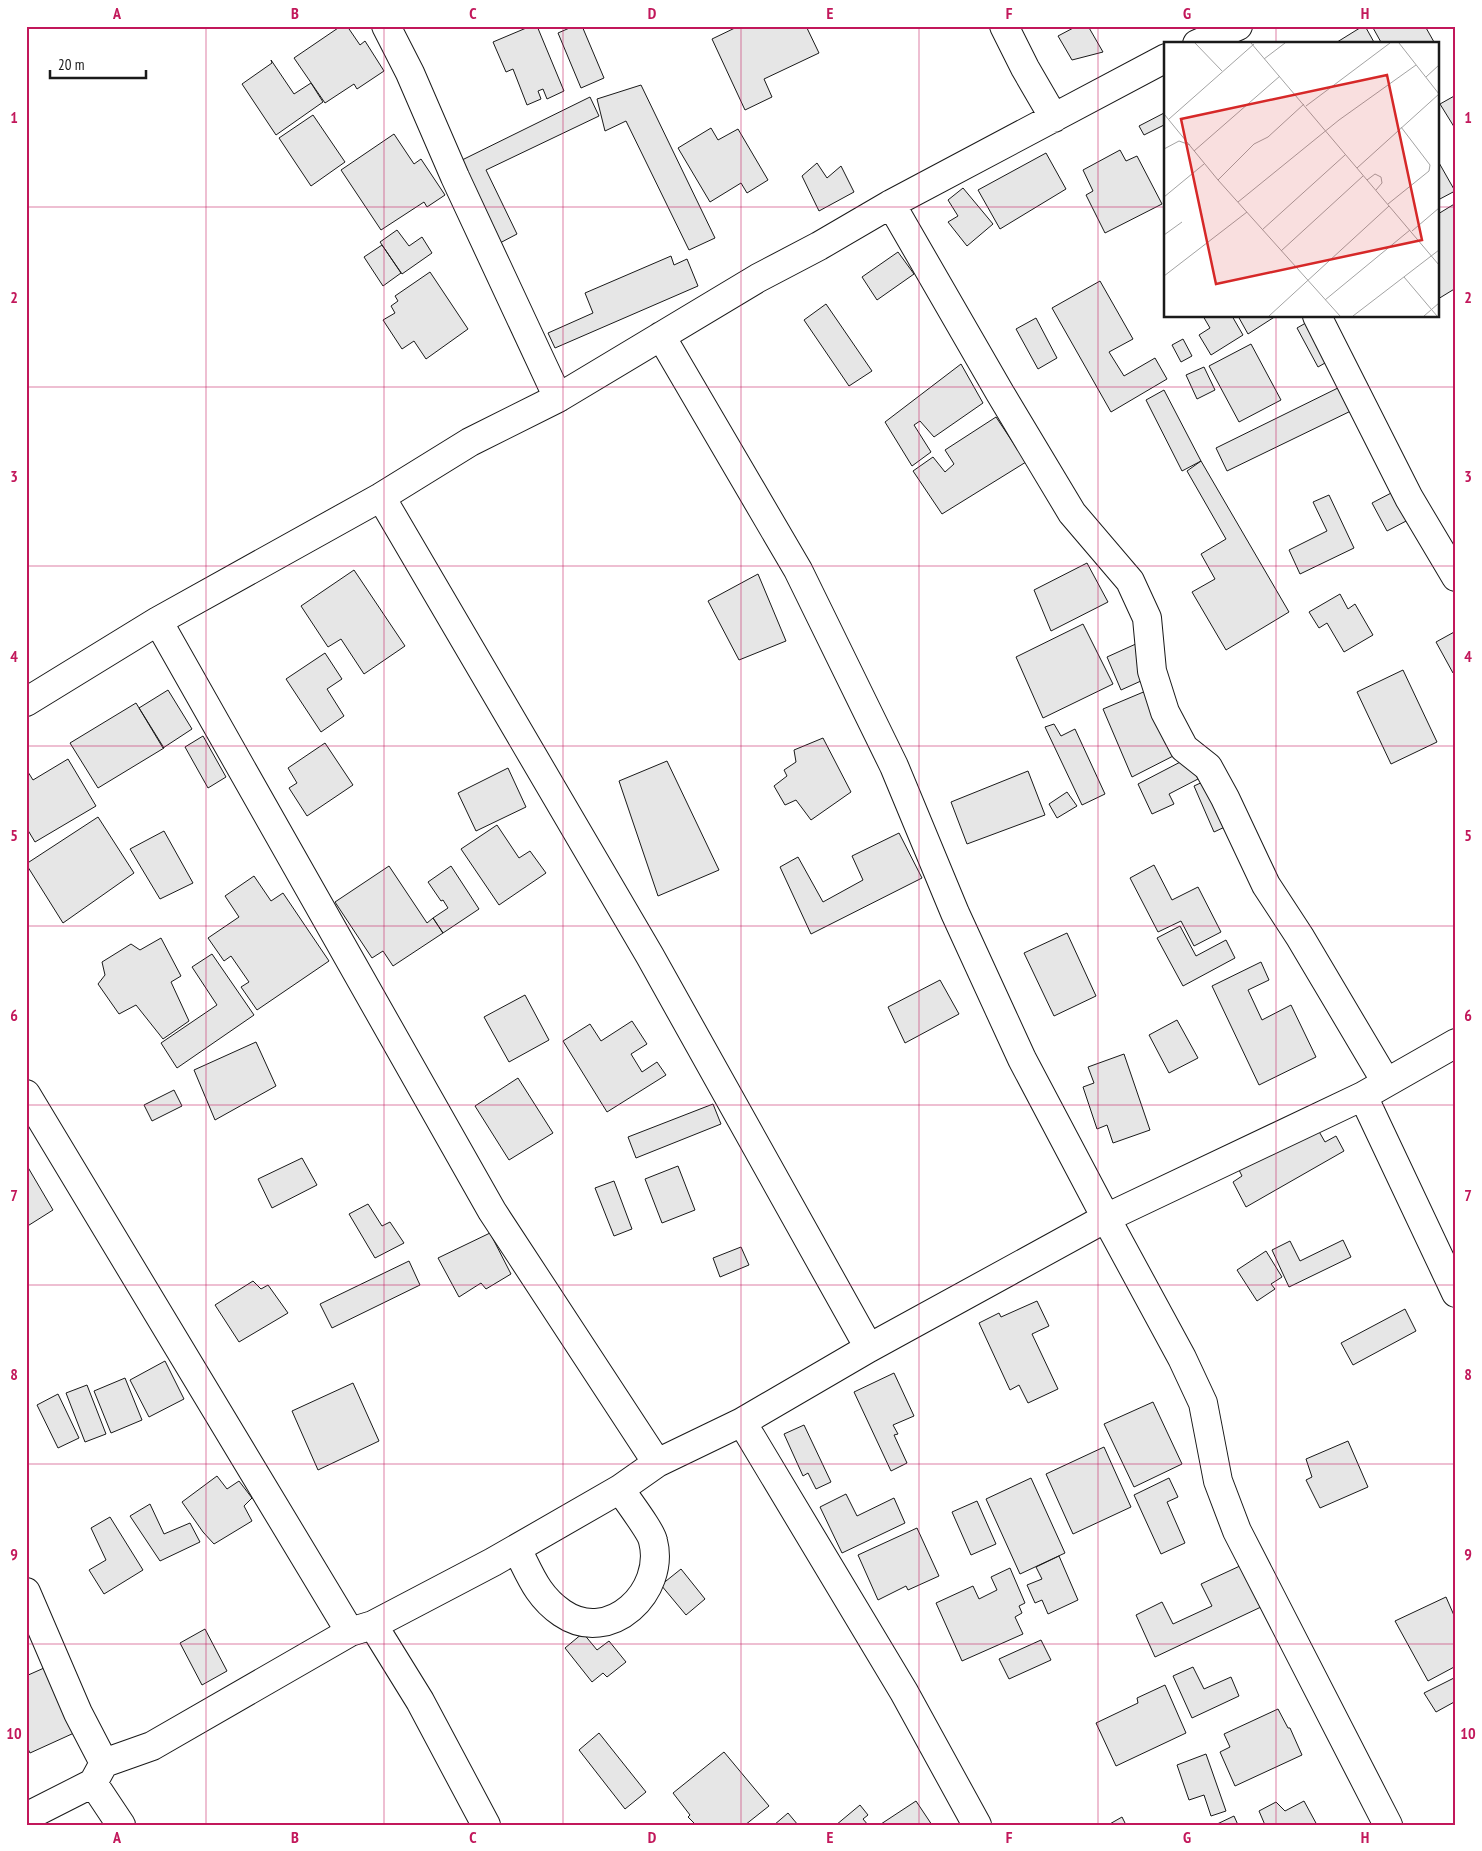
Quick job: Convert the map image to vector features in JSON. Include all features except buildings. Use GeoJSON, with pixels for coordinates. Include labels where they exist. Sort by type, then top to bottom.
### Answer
{"type":"FeatureCollection","features":[{"type":"Feature","properties":{"kind":"street"},"geometry":{"type":"LineString","coordinates":[[386,26],[410,73],[455,176],[558,398]]}},
{"type":"Feature","properties":{"kind":"street"},"geometry":{"type":"LineString","coordinates":[[1004,26],[1025,68],[1054,118]]}},
{"type":"Feature","properties":{"kind":"street"},"geometry":{"type":"LineString","coordinates":[[1202,42],[1238,26]]}},
{"type":"Feature","properties":{"kind":"street"},"geometry":{"type":"LineString","coordinates":[[26,702],[158,621],[381,497],[470,442],[558,398],[758,278],[820,246],[891,204],[1164,59]]}},
{"type":"Feature","properties":{"kind":"street"},"geometry":{"type":"LineString","coordinates":[[891,204],[1072,514],[1130,580],[1146,618],[1152,671],[1165,712],[1184,748],[1208,767],[1266,885],[1300,937],[1386,1082]]}},
{"type":"Feature","properties":{"kind":"street"},"geometry":{"type":"LineString","coordinates":[[1318,318],[1409,498],[1456,577]]}},
{"type":"Feature","properties":{"kind":"street"},"geometry":{"type":"LineString","coordinates":[[661,336],[798,570],[894,766],[955,913],[1022,1059],[1182,1358],[1203,1403],[1218,1481],[1237,1531],[1388,1825]]}},
{"type":"Feature","properties":{"kind":"street"},"geometry":{"type":"LineString","coordinates":[[381,497],[650,956],[869,1348]]}},
{"type":"Feature","properties":{"kind":"street"},"geometry":{"type":"LineString","coordinates":[[158,621],[492,1211],[656,1463]]}},
{"type":"Feature","properties":{"kind":"street"},"geometry":{"type":"LineString","coordinates":[[26,1817],[98,1773],[152,1746],[361,1628],[517,1548],[620,1490],[656,1463],[742,1422],[869,1348],[1106,1218],[1363,1096],[1456,1043]]}},
{"type":"Feature","properties":{"kind":"street"},"geometry":{"type":"LineString","coordinates":[[26,1094],[361,1628],[420,1701],[486,1825]]}},
{"type":"Feature","properties":{"kind":"street"},"geometry":{"type":"LineString","coordinates":[[1363,1096],[1456,1293]]}},
{"type":"Feature","properties":{"kind":"street"},"geometry":{"type":"LineString","coordinates":[[742,1422],[904,1692],[977,1825]]}},
{"type":"Feature","properties":{"kind":"street"},"geometry":{"type":"LineString","coordinates":[[517,1548],[540,1595],[564,1614],[585,1623],[606,1622],[619,1618],[638,1600],[647,1586],[655,1567],[653,1540],[620,1490]]}},
{"type":"Feature","properties":{"kind":"street"},"geometry":{"type":"LineString","coordinates":[[26,1592],[78,1712],[98,1773],[121,1825]]}}]}
